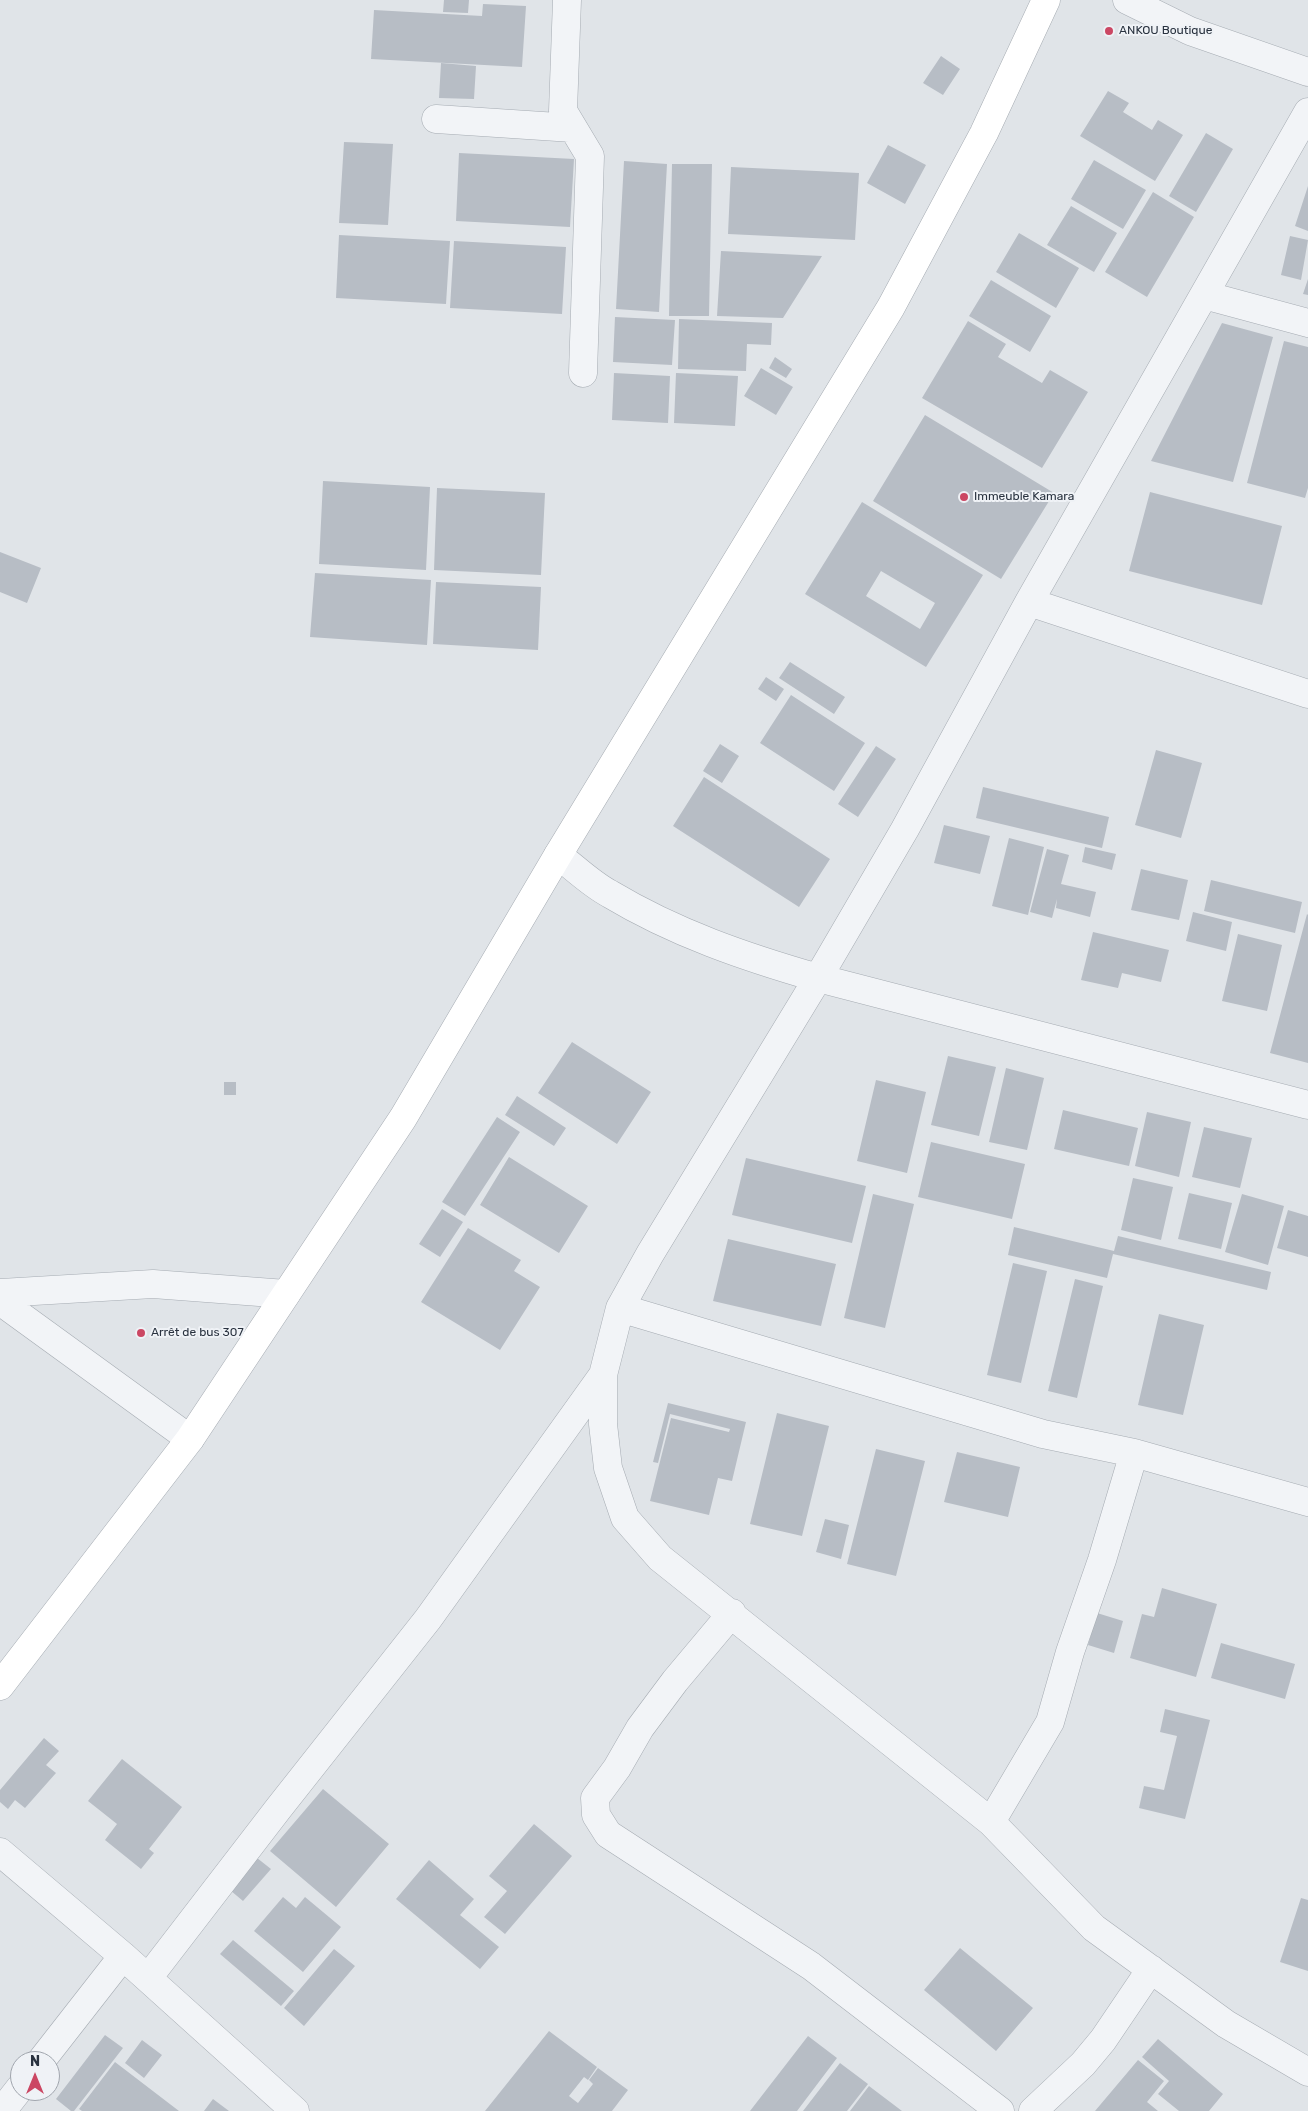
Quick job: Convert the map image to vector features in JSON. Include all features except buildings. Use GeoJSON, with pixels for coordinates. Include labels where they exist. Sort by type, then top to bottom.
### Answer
{"type":"FeatureCollection","features":[{"type":"Feature","properties":{"kind":"main road"},"geometry":{"type":"LineString","coordinates":[[0,1686],[190,1438],[403,1118],[558,856],[890,307],[984,133],[1046,0]]}},
{"type":"Feature","properties":{"kind":"street"},"geometry":{"type":"LineString","coordinates":[[567,0],[563,111],[590,156],[583,373]]}},
{"type":"Feature","properties":{"kind":"street"},"geometry":{"type":"LineString","coordinates":[[1127,0],[1190,31],[1308,72]]}},
{"type":"Feature","properties":{"kind":"street"},"geometry":{"type":"LineString","coordinates":[[1308,112],[1029,602],[905,829],[818,978],[650,1254],[620,1308],[602,1375],[603,1424],[608,1468],[625,1518],[660,1558],[732,1613],[991,1822],[1094,1928],[1226,2024],[1308,2072]]}},
{"type":"Feature","properties":{"kind":"street"},"geometry":{"type":"LineString","coordinates":[[436,119],[573,128]]}},
{"type":"Feature","properties":{"kind":"street"},"geometry":{"type":"LineString","coordinates":[[1204,295],[1308,323]]}},
{"type":"Feature","properties":{"kind":"street"},"geometry":{"type":"LineString","coordinates":[[1029,602],[1308,694]]}},
{"type":"Feature","properties":{"kind":"street"},"geometry":{"type":"LineString","coordinates":[[558,856],[608,894],[675,930],[751,958],[818,978],[1308,1105]]}},
{"type":"Feature","properties":{"kind":"street"},"geometry":{"type":"LineString","coordinates":[[0,1293],[153,1284],[286,1294]]}},
{"type":"Feature","properties":{"kind":"street"},"geometry":{"type":"LineString","coordinates":[[0,1301],[190,1438]]}},
{"type":"Feature","properties":{"kind":"street"},"geometry":{"type":"LineString","coordinates":[[620,1308],[1043,1434],[1134,1453],[1308,1502]]}},
{"type":"Feature","properties":{"kind":"street"},"geometry":{"type":"LineString","coordinates":[[148,1978],[428,1619],[602,1375]]}},
{"type":"Feature","properties":{"kind":"street"},"geometry":{"type":"LineString","coordinates":[[991,1822],[1050,1722],[1070,1652],[1102,1560],[1134,1453]]}},
{"type":"Feature","properties":{"kind":"street"},"geometry":{"type":"LineString","coordinates":[[732,1613],[675,1680],[640,1728],[617,1768],[595,1798],[596,1815],[608,1834],[811,1966],[1000,2111]]}},
{"type":"Feature","properties":{"kind":"street"},"geometry":{"type":"LineString","coordinates":[[0,1852],[123,1956],[295,2111]]}},
{"type":"Feature","properties":{"kind":"street"},"geometry":{"type":"LineString","coordinates":[[49,2051],[123,1956]]}},
{"type":"Feature","properties":{"kind":"street"},"geometry":{"type":"LineString","coordinates":[[1033,2111],[1082,2064],[1103,2040],[1151,1969]]}},
{"type":"Feature","properties":{"kind":"street"},"geometry":{"type":"LineString","coordinates":[[2,2111],[10,2101]]}},
{"type":"Feature","properties":{"kind":"place","name":"ANKOU Boutique"},"geometry":{"type":"Point","coordinates":[1109,31]}},
{"type":"Feature","properties":{"kind":"place","name":"Immeuble Kamara"},"geometry":{"type":"Point","coordinates":[964,497]}},
{"type":"Feature","properties":{"kind":"place","name":"Arrêt de bus 307"},"geometry":{"type":"Point","coordinates":[141,1333]}}]}
